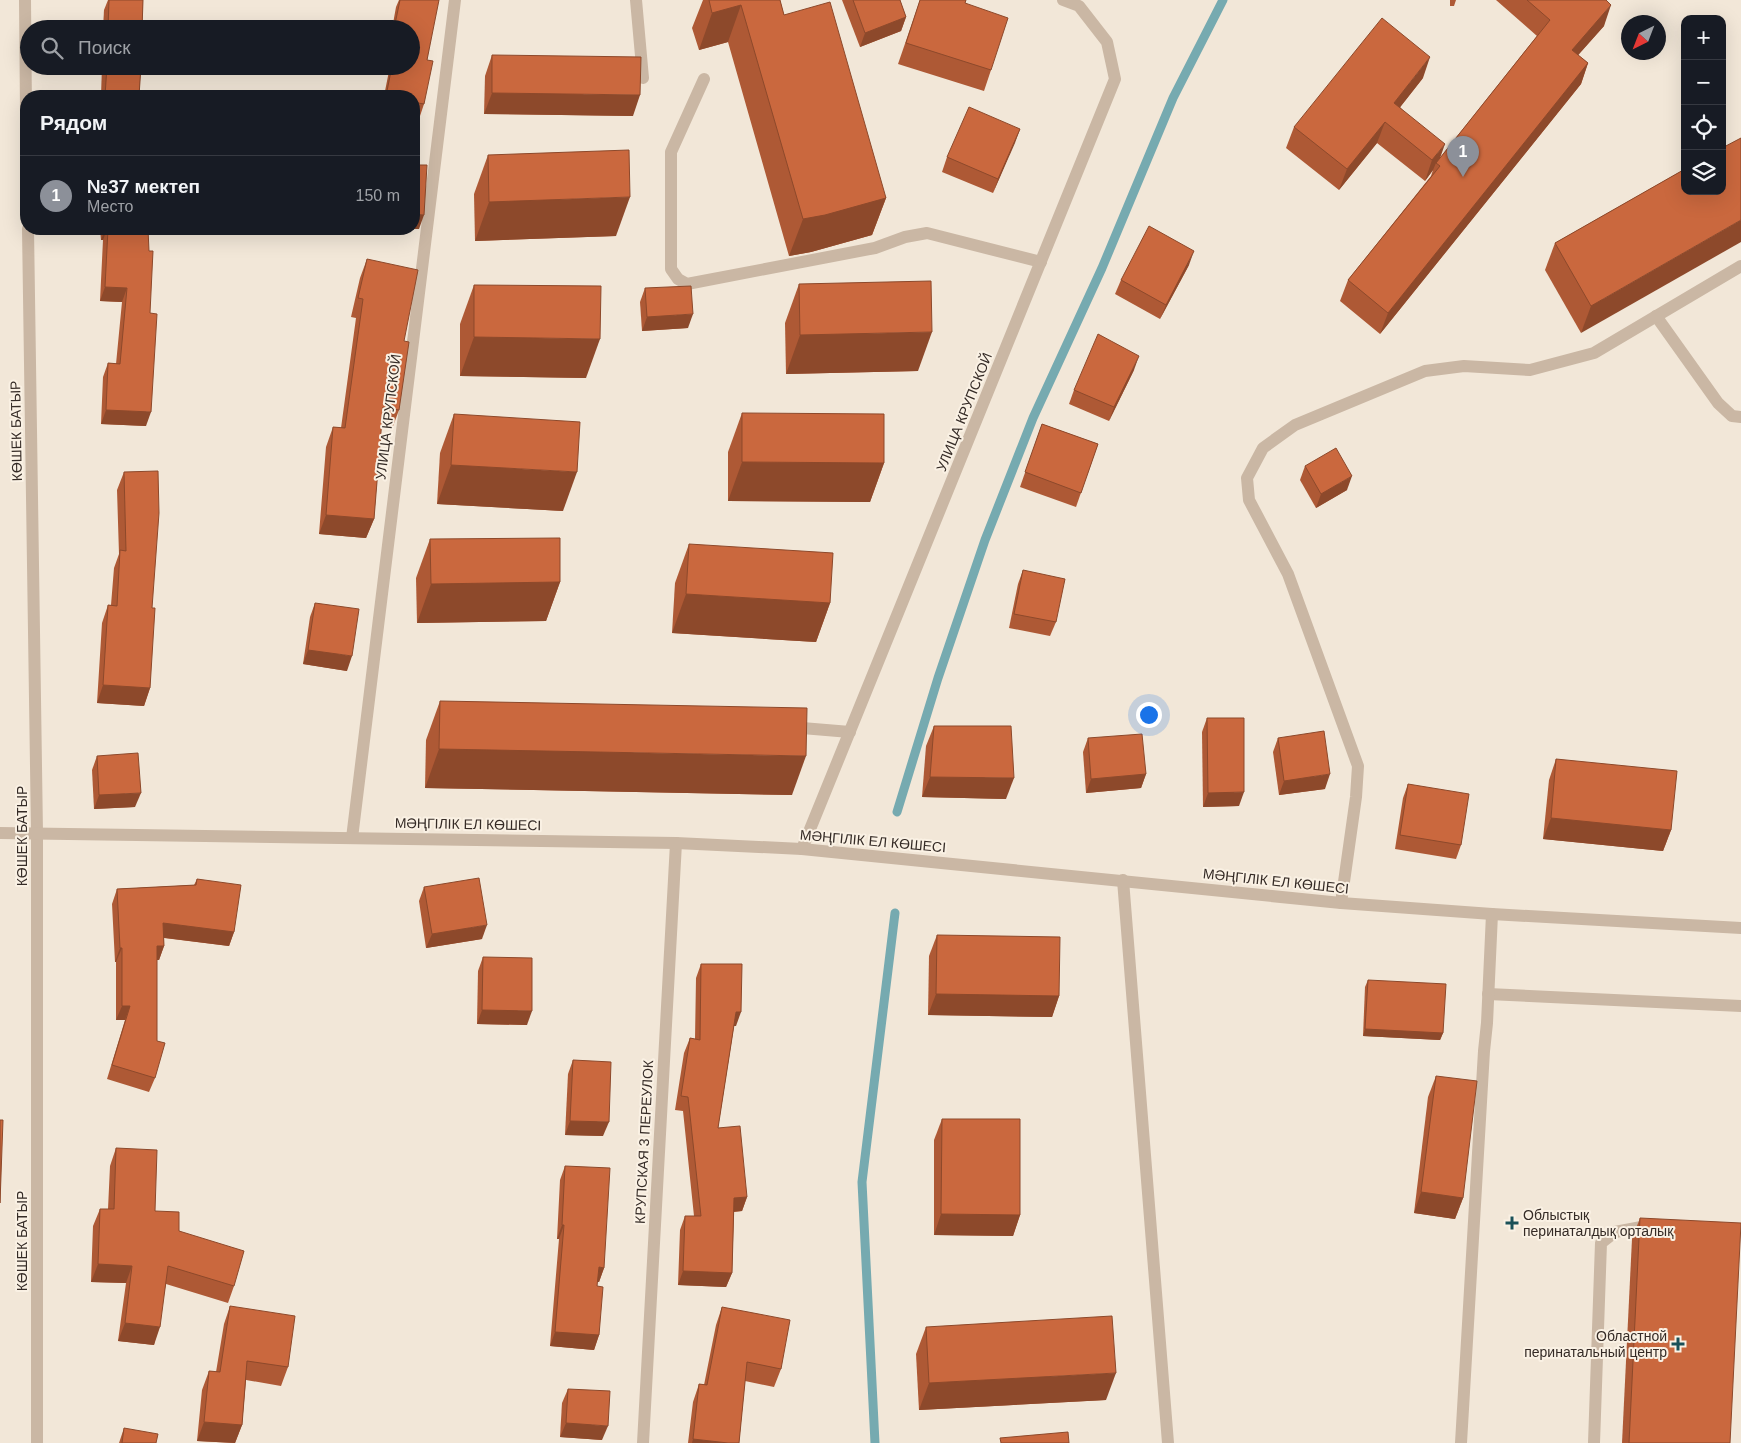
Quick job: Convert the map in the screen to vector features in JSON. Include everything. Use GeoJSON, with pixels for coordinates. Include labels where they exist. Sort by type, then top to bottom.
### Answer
{"type":"FeatureCollection","features":[{"type":"Feature","properties":{"kind":"street"},"geometry":{"type":"LineString","coordinates":[[25,0],[25,20]]}},
{"type":"Feature","properties":{"kind":"street","name":"УЛИЦА КРУПСКОЙ"},"geometry":{"type":"LineString","coordinates":[[352,838],[455,0]]}},
{"type":"Feature","properties":{"kind":"street"},"geometry":{"type":"LineString","coordinates":[[636,0],[643,78]]}},
{"type":"Feature","properties":{"kind":"street","name":"УЛИЦА КРУПСКОЙ"},"geometry":{"type":"LineString","coordinates":[[802,850],[1115,79],[1107,42],[1078,6],[1063,0]]}},
{"type":"Feature","properties":{"kind":"street"},"geometry":{"type":"LineString","coordinates":[[26,75],[26,90]]}},
{"type":"Feature","properties":{"kind":"street"},"geometry":{"type":"LineString","coordinates":[[704,79],[670,152],[671,269],[678,279],[687,284],[875,248],[905,236],[927,233],[1041,262]]}},
{"type":"Feature","properties":{"kind":"street","name":"КӨШЕК БАТЫР"},"geometry":{"type":"LineString","coordinates":[[28,235],[37,833],[37,1443]]}},
{"type":"Feature","properties":{"kind":"street"},"geometry":{"type":"LineString","coordinates":[[1341,902],[1356,797],[1358,766],[1288,574],[1250,500],[1247,478],[1263,448],[1296,425],[1425,370],[1464,366],[1530,370],[1594,353],[1741,266]]}},
{"type":"Feature","properties":{"kind":"street"},"geometry":{"type":"LineString","coordinates":[[1656,316],[1718,403],[1732,416],[1741,417]]}},
{"type":"Feature","properties":{"kind":"street"},"geometry":{"type":"LineString","coordinates":[[773,726],[850,732]]}},
{"type":"Feature","properties":{"kind":"street","name":"МӘҢГІЛІК ЕЛ КӨШЕСІ"},"geometry":{"type":"LineString","coordinates":[[0,833],[676,843],[802,850],[1341,902],[1492,914],[1741,928]]}},
{"type":"Feature","properties":{"kind":"street","name":"КРУПСКАЯ 3 ПЕРЕУЛОК"},"geometry":{"type":"LineString","coordinates":[[643,1443],[676,843]]}},
{"type":"Feature","properties":{"kind":"street"},"geometry":{"type":"LineString","coordinates":[[1123,880],[1168,1443]]}},
{"type":"Feature","properties":{"kind":"street"},"geometry":{"type":"LineString","coordinates":[[1461,1443],[1492,914]]}},
{"type":"Feature","properties":{"kind":"street"},"geometry":{"type":"LineString","coordinates":[[1488,994],[1741,1006]]}},
{"type":"Feature","properties":{"kind":"street"},"geometry":{"type":"LineString","coordinates":[[1594,1443],[1602,1243],[1615,1232],[1658,1224],[1667,1225]]}},
{"type":"Feature","properties":{"kind":"building"},"geometry":{"type":"Polygon","coordinates":[[[109,0],[143,0],[142,20],[108,20],[109,0]]]}},
{"type":"Feature","properties":{"kind":"building"},"geometry":{"type":"Polygon","coordinates":[[[400,0],[439,0],[427,60],[433,61],[424,104],[420,103],[420,90],[387,90],[390,75],[420,75],[420,20],[396,20],[400,0]]]}},
{"type":"Feature","properties":{"kind":"building"},"geometry":{"type":"Polygon","coordinates":[[[709,0],[780,0],[784,15],[830,2],[886,198],[825,215],[803,219],[741,5],[712,13],[709,0]]]}},
{"type":"Feature","properties":{"kind":"building"},"geometry":{"type":"Polygon","coordinates":[[[853,0],[900,0],[906,17],[865,33],[853,0]]]}},
{"type":"Feature","properties":{"kind":"building"},"geometry":{"type":"Polygon","coordinates":[[[920,0],[966,0],[965,3],[1008,18],[991,70],[906,43],[920,0]]]}},
{"type":"Feature","properties":{"kind":"building"},"geometry":{"type":"Polygon","coordinates":[[[1527,0],[1606,0],[1611,5],[1572,50],[1588,63],[1388,313],[1348,280],[1440,166],[1436,163],[1550,20],[1527,0]]]}},
{"type":"Feature","properties":{"kind":"building"},"geometry":{"type":"Polygon","coordinates":[[[1382,18],[1430,57],[1394,103],[1445,144],[1432,160],[1385,122],[1347,169],[1294,127],[1382,18]]]}},
{"type":"Feature","properties":{"kind":"building"},"geometry":{"type":"Polygon","coordinates":[[[492,55],[641,57],[640,95],[492,93],[492,55]]]}},
{"type":"Feature","properties":{"kind":"building"},"geometry":{"type":"Polygon","coordinates":[[[106,75],[140,75],[139,90],[105,90],[106,75]]]}},
{"type":"Feature","properties":{"kind":"building"},"geometry":{"type":"Polygon","coordinates":[[[969,107],[1020,129],[998,179],[947,157],[969,107]]]}},
{"type":"Feature","properties":{"kind":"building"},"geometry":{"type":"Polygon","coordinates":[[[1741,138],[1741,220],[1591,306],[1555,243],[1681,171],[1681,195],[1726,195],[1726,146],[1741,138]]]}},
{"type":"Feature","properties":{"kind":"building"},"geometry":{"type":"Polygon","coordinates":[[[629,150],[630,197],[489,202],[488,155],[629,150]]]}},
{"type":"Feature","properties":{"kind":"building"},"geometry":{"type":"Polygon","coordinates":[[[420,165],[427,165],[424,215],[420,215],[420,165]]]}},
{"type":"Feature","properties":{"kind":"building"},"geometry":{"type":"Polygon","coordinates":[[[1149,226],[1194,251],[1166,305],[1121,280],[1149,226]]]}},
{"type":"Feature","properties":{"kind":"building"},"geometry":{"type":"Polygon","coordinates":[[[108,235],[148,235],[149,251],[153,251],[150,313],[157,314],[151,412],[106,410],[108,363],[120,364],[127,288],[105,287],[108,235]]]}},
{"type":"Feature","properties":{"kind":"building"},"geometry":{"type":"Polygon","coordinates":[[[367,259],[418,270],[404,341],[409,342],[399,410],[383,407],[374,519],[326,515],[333,427],[345,428],[363,299],[358,298],[367,259]]]}},
{"type":"Feature","properties":{"kind":"building"},"geometry":{"type":"Polygon","coordinates":[[[931,281],[932,332],[800,335],[799,284],[931,281]]]}},
{"type":"Feature","properties":{"kind":"building"},"geometry":{"type":"Polygon","coordinates":[[[474,285],[601,286],[600,339],[474,337],[474,285]]]}},
{"type":"Feature","properties":{"kind":"building"},"geometry":{"type":"Polygon","coordinates":[[[691,286],[693,314],[647,317],[645,288],[691,286]]]}},
{"type":"Feature","properties":{"kind":"building"},"geometry":{"type":"Polygon","coordinates":[[[1098,334],[1139,356],[1114,407],[1074,390],[1098,334]]]}},
{"type":"Feature","properties":{"kind":"building"},"geometry":{"type":"Polygon","coordinates":[[[742,413],[884,414],[884,463],[742,462],[742,413]]]}},
{"type":"Feature","properties":{"kind":"building"},"geometry":{"type":"Polygon","coordinates":[[[454,414],[580,422],[577,472],[451,465],[454,414]]]}},
{"type":"Feature","properties":{"kind":"building"},"geometry":{"type":"Polygon","coordinates":[[[1042,424],[1098,444],[1081,493],[1025,472],[1042,424]]]}},
{"type":"Feature","properties":{"kind":"building"},"geometry":{"type":"Polygon","coordinates":[[[1336,448],[1352,476],[1321,494],[1305,466],[1336,448]]]}},
{"type":"Feature","properties":{"kind":"building"},"geometry":{"type":"Polygon","coordinates":[[[158,471],[159,513],[152,608],[155,608],[150,688],[103,685],[108,605],[117,606],[120,550],[126,551],[124,472],[158,471]]]}},
{"type":"Feature","properties":{"kind":"building"},"geometry":{"type":"Polygon","coordinates":[[[560,538],[560,582],[431,584],[430,539],[560,538]]]}},
{"type":"Feature","properties":{"kind":"building"},"geometry":{"type":"Polygon","coordinates":[[[689,544],[833,553],[830,603],[686,594],[689,544]]]}},
{"type":"Feature","properties":{"kind":"building"},"geometry":{"type":"Polygon","coordinates":[[[1023,570],[1065,579],[1056,622],[1014,614],[1023,570]]]}},
{"type":"Feature","properties":{"kind":"building"},"geometry":{"type":"Polygon","coordinates":[[[315,603],[359,609],[352,656],[308,650],[315,603]]]}},
{"type":"Feature","properties":{"kind":"building"},"geometry":{"type":"Polygon","coordinates":[[[440,701],[807,708],[806,756],[439,749],[440,701]]]}},
{"type":"Feature","properties":{"kind":"building"},"geometry":{"type":"Polygon","coordinates":[[[1207,718],[1244,718],[1244,792],[1208,793],[1207,718]]]}},
{"type":"Feature","properties":{"kind":"building"},"geometry":{"type":"Polygon","coordinates":[[[934,726],[1011,726],[1014,778],[930,777],[934,726]]]}},
{"type":"Feature","properties":{"kind":"building"},"geometry":{"type":"Polygon","coordinates":[[[1324,731],[1330,774],[1284,781],[1278,738],[1324,731]]]}},
{"type":"Feature","properties":{"kind":"building"},"geometry":{"type":"Polygon","coordinates":[[[1142,734],[1146,774],[1091,779],[1088,738],[1142,734]]]}},
{"type":"Feature","properties":{"kind":"building"},"geometry":{"type":"Polygon","coordinates":[[[138,753],[141,793],[99,795],[97,756],[138,753]]]}},
{"type":"Feature","properties":{"kind":"building"},"geometry":{"type":"Polygon","coordinates":[[[1556,759],[1677,771],[1671,830],[1551,818],[1556,759]]]}},
{"type":"Feature","properties":{"kind":"building"},"geometry":{"type":"Polygon","coordinates":[[[1408,784],[1469,794],[1461,845],[1400,835],[1408,784]]]}},
{"type":"Feature","properties":{"kind":"building"},"geometry":{"type":"Polygon","coordinates":[[[479,878],[487,925],[432,934],[424,887],[479,878]]]}},
{"type":"Feature","properties":{"kind":"building"},"geometry":{"type":"Polygon","coordinates":[[[197,879],[241,885],[234,932],[163,923],[164,946],[157,946],[157,1041],[165,1043],[155,1078],[112,1065],[130,1006],[122,1006],[122,948],[120,948],[117,889],[196,885],[197,879]]]}},
{"type":"Feature","properties":{"kind":"building"},"geometry":{"type":"Polygon","coordinates":[[[937,935],[1060,937],[1059,996],[936,994],[937,935]]]}},
{"type":"Feature","properties":{"kind":"building"},"geometry":{"type":"Polygon","coordinates":[[[483,957],[532,958],[532,1011],[482,1010],[483,957]]]}},
{"type":"Feature","properties":{"kind":"building"},"geometry":{"type":"Polygon","coordinates":[[[701,964],[742,964],[741,1012],[736,1012],[718,1128],[740,1126],[747,1197],[734,1198],[732,1273],[683,1271],[685,1216],[701,1216],[688,1097],[681,1096],[690,1038],[700,1040],[701,964]]]}},
{"type":"Feature","properties":{"kind":"building"},"geometry":{"type":"Polygon","coordinates":[[[1368,980],[1446,984],[1443,1033],[1365,1029],[1368,980]]]}},
{"type":"Feature","properties":{"kind":"building"},"geometry":{"type":"Polygon","coordinates":[[[573,1060],[611,1062],[609,1122],[570,1121],[573,1060]]]}},
{"type":"Feature","properties":{"kind":"building"},"geometry":{"type":"Polygon","coordinates":[[[1436,1076],[1477,1081],[1463,1198],[1421,1192],[1436,1076]]]}},
{"type":"Feature","properties":{"kind":"building"},"geometry":{"type":"Polygon","coordinates":[[[942,1119],[1020,1119],[1020,1215],[941,1214],[942,1119]]]}},
{"type":"Feature","properties":{"kind":"building"},"geometry":{"type":"Polygon","coordinates":[[[0,1120],[3,1120],[0,1203],[0,1120]]]}},
{"type":"Feature","properties":{"kind":"building"},"geometry":{"type":"Polygon","coordinates":[[[116,1148],[157,1150],[155,1211],[179,1212],[179,1231],[244,1251],[234,1286],[168,1266],[160,1327],[125,1323],[132,1266],[98,1264],[100,1209],[114,1209],[116,1148]]]}},
{"type":"Feature","properties":{"kind":"building"},"geometry":{"type":"Polygon","coordinates":[[[565,1166],[610,1168],[604,1268],[599,1267],[597,1286],[603,1287],[599,1335],[555,1332],[564,1225],[562,1225],[565,1166]]]}},
{"type":"Feature","properties":{"kind":"building","name":"Областной перинатальный центр"},"geometry":{"type":"Polygon","coordinates":[[[1640,1218],[1741,1223],[1730,1443],[1629,1443],[1640,1218]]]}},
{"type":"Feature","properties":{"kind":"building"},"geometry":{"type":"Polygon","coordinates":[[[230,1306],[295,1316],[288,1367],[247,1361],[242,1425],[204,1422],[209,1371],[220,1372],[230,1306]]]}},
{"type":"Feature","properties":{"kind":"building"},"geometry":{"type":"Polygon","coordinates":[[[722,1307],[790,1320],[781,1369],[747,1362],[739,1443],[693,1439],[699,1384],[707,1385],[722,1307]]]}},
{"type":"Feature","properties":{"kind":"building"},"geometry":{"type":"Polygon","coordinates":[[[1112,1316],[1116,1373],[929,1383],[926,1327],[1112,1316]]]}},
{"type":"Feature","properties":{"kind":"building"},"geometry":{"type":"Polygon","coordinates":[[[568,1389],[610,1391],[608,1426],[566,1423],[568,1389]]]}},
{"type":"Feature","properties":{"kind":"building"},"geometry":{"type":"Polygon","coordinates":[[[124,1428],[158,1434],[156,1443],[122,1443],[124,1428]]]}},
{"type":"Feature","properties":{"kind":"building"},"geometry":{"type":"Polygon","coordinates":[[[1068,1432],[1069,1443],[1001,1443],[1000,1438],[1068,1432]]]}},
{"type":"Feature","properties":{"kind":"waterway"},"geometry":{"type":"LineString","coordinates":[[897,812],[938,678],[985,540],[1033,418],[1102,268],[1173,98],[1223,0]]}},
{"type":"Feature","properties":{"kind":"waterway"},"geometry":{"type":"LineString","coordinates":[[875,1443],[862,1182],[895,913]]}},
{"type":"Feature","properties":{"kind":"place","name":"№37 мектеп"},"geometry":{"type":"Point","coordinates":[1463,177]}},
{"type":"Feature","properties":{"kind":"place","name":"Облыстық перинаталдық орталық"},"geometry":{"type":"Point","coordinates":[1512,1223]}},
{"type":"Feature","properties":{"kind":"place","name":"Областной перинатальный центр"},"geometry":{"type":"Point","coordinates":[1678,1344]}}]}
